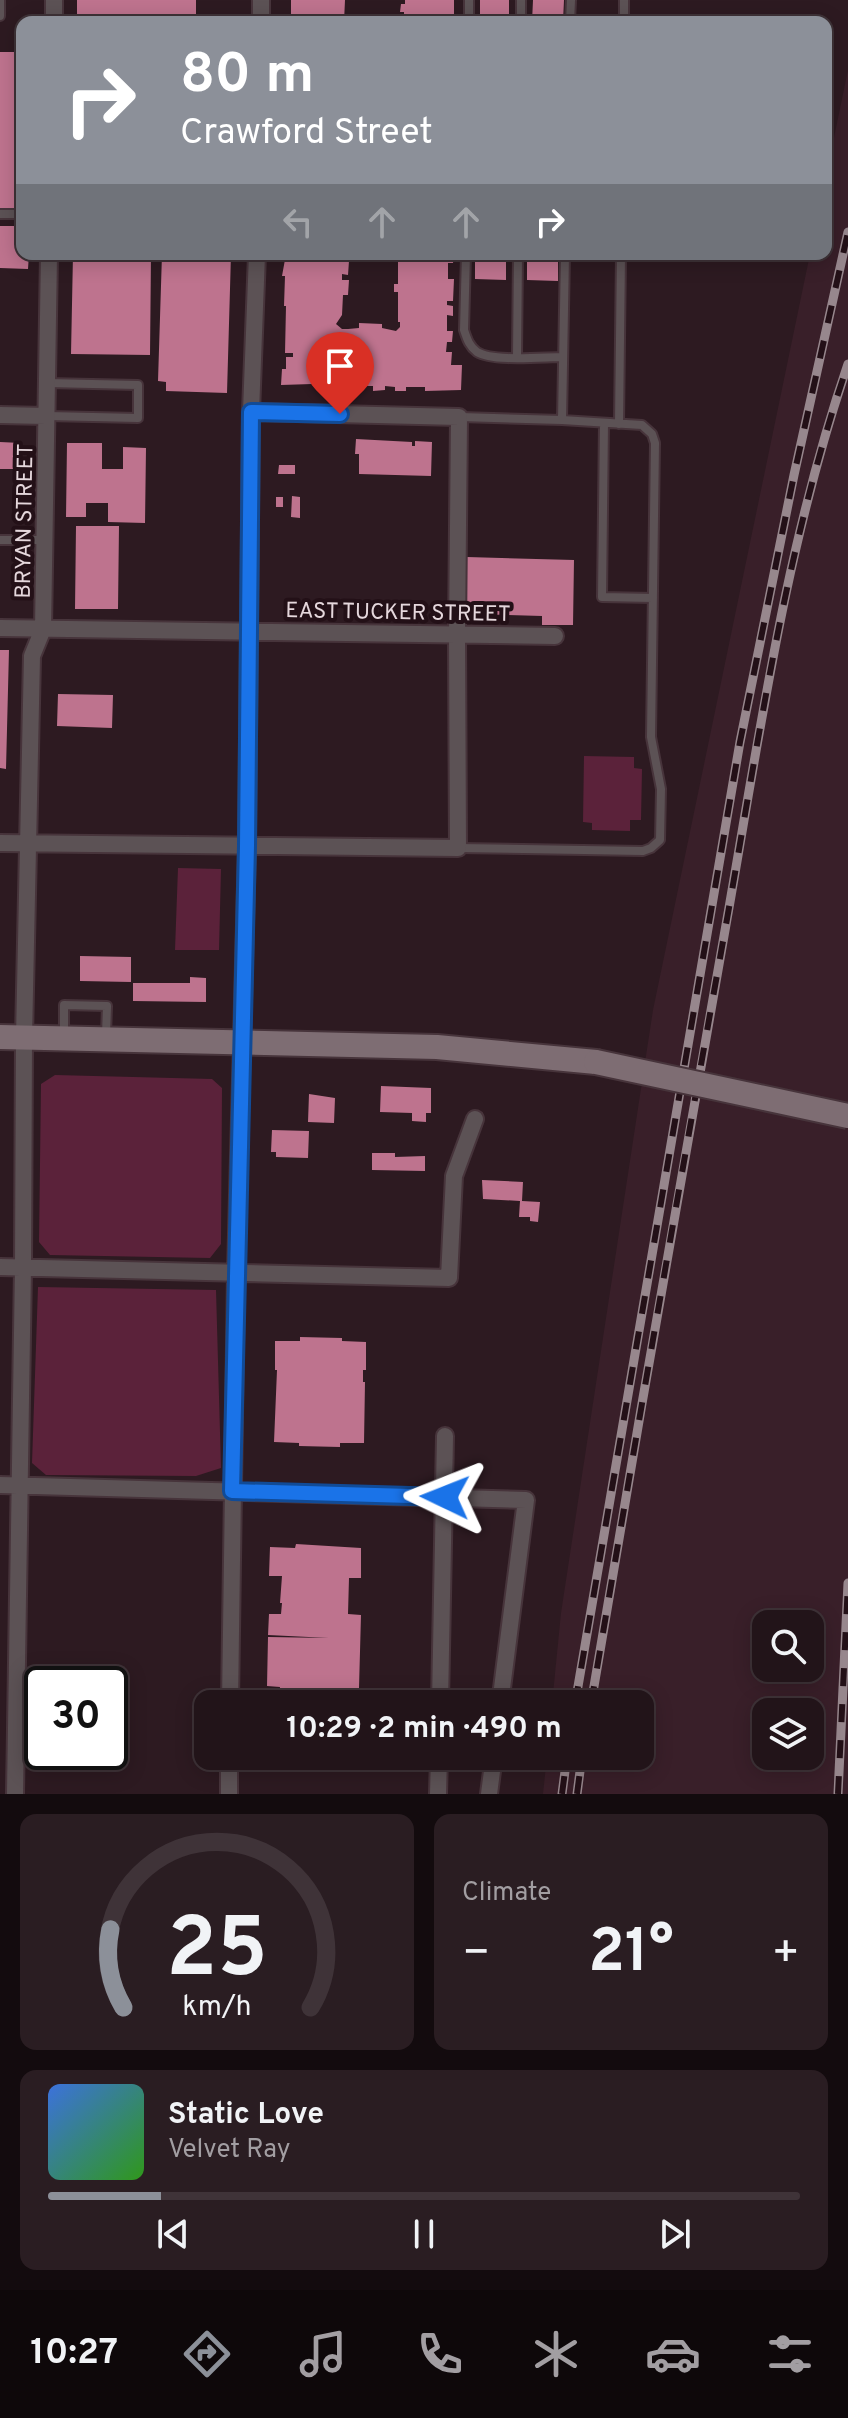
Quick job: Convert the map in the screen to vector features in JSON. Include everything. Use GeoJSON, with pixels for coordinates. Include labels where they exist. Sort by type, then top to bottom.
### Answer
{"type":"FeatureCollection","features":[{"type":"Feature","properties":{"kind":"street","name":"BRYAN STREET"},"geometry":{"type":"LineString","coordinates":[[15,1794],[23,1267],[12,1037],[27,843],[32,656],[43,629],[49,260]]}},
{"type":"Feature","properties":{"kind":"street"},"geometry":{"type":"LineString","coordinates":[[230,1690],[236,1273],[247,846],[251,412],[257,260]]}},
{"type":"Feature","properties":{"kind":"street"},"geometry":{"type":"LineString","coordinates":[[0,843],[458,848],[459,417],[251,412]]}},
{"type":"Feature","properties":{"kind":"street"},"geometry":{"type":"LineString","coordinates":[[0,415],[46,416]]}},
{"type":"Feature","properties":{"kind":"street","name":"EAST TUCKER STREET"},"geometry":{"type":"LineString","coordinates":[[0,628],[555,636]]}},
{"type":"Feature","properties":{"kind":"street"},"geometry":{"type":"LineString","coordinates":[[12,1037],[437,1047],[596,1062],[848,1116]]}},
{"type":"Feature","properties":{"kind":"street"},"geometry":{"type":"LineString","coordinates":[[0,1267],[449,1278],[454,1176],[475,1119]]}},
{"type":"Feature","properties":{"kind":"street"},"geometry":{"type":"LineString","coordinates":[[440,1690],[445,1436]]}},
{"type":"Feature","properties":{"kind":"street"},"geometry":{"type":"LineString","coordinates":[[0,1485],[526,1500],[502,1690]]}},
{"type":"Feature","properties":{"kind":"street"},"geometry":{"type":"LineString","coordinates":[[229,1770],[229,1794]]}},
{"type":"Feature","properties":{"kind":"street"},"geometry":{"type":"LineString","coordinates":[[438,1794],[439,1770]]}},
{"type":"Feature","properties":{"kind":"street"},"geometry":{"type":"LineString","coordinates":[[489,1794],[492,1770]]}},
{"type":"Feature","properties":{"kind":"lane"},"geometry":{"type":"LineString","coordinates":[[0,0],[0,16]]}},
{"type":"Feature","properties":{"kind":"lane"},"geometry":{"type":"LineString","coordinates":[[466,260],[464,330],[467,341],[480,354],[563,357]]}},
{"type":"Feature","properties":{"kind":"lane"},"geometry":{"type":"LineString","coordinates":[[517,357],[518,260]]}},
{"type":"Feature","properties":{"kind":"lane"},"geometry":{"type":"LineString","coordinates":[[562,420],[565,260]]}},
{"type":"Feature","properties":{"kind":"lane"},"geometry":{"type":"LineString","coordinates":[[619,424],[621,260]]}},
{"type":"Feature","properties":{"kind":"lane"},"geometry":{"type":"LineString","coordinates":[[46,416],[138,418],[138,385],[47,383]]}},
{"type":"Feature","properties":{"kind":"lane"},"geometry":{"type":"LineString","coordinates":[[458,848],[643,851],[660,840],[661,789],[651,737],[655,443],[652,434],[642,425],[459,417]]}},
{"type":"Feature","properties":{"kind":"lane"},"geometry":{"type":"LineString","coordinates":[[604,423],[602,597],[653,598]]}},
{"type":"Feature","properties":{"kind":"lane"},"geometry":{"type":"LineString","coordinates":[[0,540],[44,540]]}},
{"type":"Feature","properties":{"kind":"lane"},"geometry":{"type":"LineString","coordinates":[[64,1039],[64,1005],[107,1006],[106,1040]]}},
{"type":"Feature","properties":{"kind":"shaded area"},"geometry":{"type":"Polygon","coordinates":[[[848,70],[848,1794],[543,1794],[546,1770],[654,1770],[654,1690],[553,1690],[561,1613],[653,1010],[809,260],[832,260],[832,147],[848,70]]]}},
{"type":"Feature","properties":{"kind":"shaded area"},"geometry":{"type":"Polygon","coordinates":[[[584,756],[634,757],[634,768],[642,769],[641,820],[630,820],[630,831],[592,830],[592,823],[583,822],[584,756]]]}},
{"type":"Feature","properties":{"kind":"shaded area"},"geometry":{"type":"Polygon","coordinates":[[[178,868],[221,869],[219,950],[175,950],[178,868]]]}},
{"type":"Feature","properties":{"kind":"shaded area"},"geometry":{"type":"Polygon","coordinates":[[[55,1075],[212,1079],[222,1088],[221,1244],[210,1258],[50,1255],[39,1242],[41,1084],[55,1075]]]}},
{"type":"Feature","properties":{"kind":"shaded area"},"geometry":{"type":"Polygon","coordinates":[[[38,1287],[216,1290],[221,1468],[196,1476],[46,1475],[32,1463],[38,1287]]]}},
{"type":"Feature","properties":{"kind":"building"},"geometry":{"type":"Polygon","coordinates":[[[77,0],[196,0],[196,16],[77,16],[77,0]]]}},
{"type":"Feature","properties":{"kind":"building"},"geometry":{"type":"Polygon","coordinates":[[[291,0],[345,0],[344,16],[291,16],[291,0]]]}},
{"type":"Feature","properties":{"kind":"building"},"geometry":{"type":"Polygon","coordinates":[[[405,0],[454,0],[454,16],[404,16],[404,12],[400,12],[401,4],[405,4],[405,0]]]}},
{"type":"Feature","properties":{"kind":"building"},"geometry":{"type":"Polygon","coordinates":[[[480,0],[509,0],[509,16],[480,16],[480,0]]]}},
{"type":"Feature","properties":{"kind":"building"},"geometry":{"type":"Polygon","coordinates":[[[533,0],[564,0],[563,16],[532,16],[533,0]]]}},
{"type":"Feature","properties":{"kind":"building"},"geometry":{"type":"Polygon","coordinates":[[[0,52],[16,52],[16,210],[0,210],[0,52]]]}},
{"type":"Feature","properties":{"kind":"building"},"geometry":{"type":"Polygon","coordinates":[[[0,226],[16,226],[16,260],[29,260],[28,269],[0,268],[0,226]]]}},
{"type":"Feature","properties":{"kind":"building"},"geometry":{"type":"Polygon","coordinates":[[[73,260],[151,260],[150,355],[71,354],[73,260]]]}},
{"type":"Feature","properties":{"kind":"building"},"geometry":{"type":"Polygon","coordinates":[[[162,260],[231,260],[227,393],[166,391],[166,382],[158,381],[162,260]]]}},
{"type":"Feature","properties":{"kind":"building"},"geometry":{"type":"Polygon","coordinates":[[[285,260],[349,261],[348,275],[342,274],[342,280],[349,280],[348,295],[343,295],[342,315],[336,324],[348,329],[359,328],[359,323],[382,324],[382,328],[396,331],[400,322],[398,292],[394,292],[394,284],[398,284],[398,262],[395,260],[453,260],[453,263],[448,263],[448,279],[454,279],[453,301],[447,301],[447,305],[453,306],[453,316],[447,315],[447,331],[453,331],[452,342],[447,342],[446,352],[452,352],[451,365],[462,365],[461,390],[425,391],[425,387],[406,387],[406,391],[395,391],[395,387],[385,386],[385,390],[373,391],[373,386],[364,386],[364,390],[352,390],[352,385],[343,383],[281,385],[286,357],[293,357],[293,353],[285,353],[285,276],[282,276],[285,260]]]}},
{"type":"Feature","properties":{"kind":"building"},"geometry":{"type":"Polygon","coordinates":[[[475,260],[506,260],[506,280],[475,279],[475,260]]]}},
{"type":"Feature","properties":{"kind":"building"},"geometry":{"type":"Polygon","coordinates":[[[527,260],[558,260],[558,281],[527,280],[527,260]]]}},
{"type":"Feature","properties":{"kind":"building"},"geometry":{"type":"Polygon","coordinates":[[[356,439],[412,442],[412,446],[415,446],[415,441],[432,442],[431,476],[359,474],[356,439]]]}},
{"type":"Feature","properties":{"kind":"building"},"geometry":{"type":"Polygon","coordinates":[[[0,442],[21,443],[20,461],[16,461],[15,469],[0,469],[0,442]]]}},
{"type":"Feature","properties":{"kind":"building"},"geometry":{"type":"Polygon","coordinates":[[[67,443],[102,443],[102,469],[123,469],[123,447],[146,448],[145,523],[108,522],[108,503],[86,503],[86,517],[66,517],[67,443]]]}},
{"type":"Feature","properties":{"kind":"building"},"geometry":{"type":"Polygon","coordinates":[[[279,465],[295,465],[295,474],[278,474],[279,465]]]}},
{"type":"Feature","properties":{"kind":"building"},"geometry":{"type":"Polygon","coordinates":[[[292,496],[300,497],[300,518],[291,517],[292,496]]]}},
{"type":"Feature","properties":{"kind":"building"},"geometry":{"type":"Polygon","coordinates":[[[276,497],[283,497],[283,507],[276,507],[276,497]]]}},
{"type":"Feature","properties":{"kind":"building"},"geometry":{"type":"Polygon","coordinates":[[[76,526],[119,526],[118,609],[75,609],[76,526]]]}},
{"type":"Feature","properties":{"kind":"building"},"geometry":{"type":"Polygon","coordinates":[[[467,557],[574,560],[573,625],[542,625],[542,616],[472,614],[472,611],[465,611],[467,557]]]}},
{"type":"Feature","properties":{"kind":"building"},"geometry":{"type":"Polygon","coordinates":[[[0,650],[9,650],[6,769],[0,768],[0,650]]]}},
{"type":"Feature","properties":{"kind":"building"},"geometry":{"type":"Polygon","coordinates":[[[58,694],[113,695],[112,728],[57,726],[58,694]]]}},
{"type":"Feature","properties":{"kind":"building"},"geometry":{"type":"Polygon","coordinates":[[[80,956],[131,957],[131,982],[80,981],[80,956]]]}},
{"type":"Feature","properties":{"kind":"building"},"geometry":{"type":"Polygon","coordinates":[[[190,977],[206,978],[206,1002],[133,1001],[133,983],[190,983],[190,977]]]}},
{"type":"Feature","properties":{"kind":"building"},"geometry":{"type":"Polygon","coordinates":[[[381,1086],[431,1088],[431,1113],[426,1113],[426,1122],[412,1121],[412,1113],[380,1112],[381,1086]]]}},
{"type":"Feature","properties":{"kind":"building"},"geometry":{"type":"Polygon","coordinates":[[[309,1094],[335,1098],[334,1123],[308,1122],[309,1094]]]}},
{"type":"Feature","properties":{"kind":"building"},"geometry":{"type":"Polygon","coordinates":[[[272,1130],[309,1131],[308,1158],[276,1157],[276,1152],[271,1152],[272,1130]]]}},
{"type":"Feature","properties":{"kind":"building"},"geometry":{"type":"Polygon","coordinates":[[[372,1153],[395,1153],[395,1157],[425,1156],[425,1171],[372,1170],[372,1153]]]}},
{"type":"Feature","properties":{"kind":"building"},"geometry":{"type":"Polygon","coordinates":[[[482,1180],[523,1182],[522,1201],[540,1202],[538,1222],[530,1221],[530,1217],[519,1217],[520,1201],[483,1199],[482,1180]]]}},
{"type":"Feature","properties":{"kind":"building"},"geometry":{"type":"Polygon","coordinates":[[[300,1337],[366,1342],[366,1370],[363,1370],[364,1443],[340,1443],[340,1447],[274,1442],[275,1341],[300,1341],[300,1337]]]}},
{"type":"Feature","properties":{"kind":"building"},"geometry":{"type":"Polygon","coordinates":[[[296,1544],[361,1548],[361,1578],[349,1578],[348,1614],[361,1615],[359,1688],[280,1690],[280,1687],[267,1686],[268,1637],[329,1638],[268,1635],[269,1614],[281,1614],[282,1603],[282,1576],[269,1576],[270,1547],[295,1548],[296,1544]]]}},
{"type":"Feature","properties":{"kind":"railway"},"geometry":{"type":"LineString","coordinates":[[577,1690],[740,742],[794,475],[848,232]]}},
{"type":"Feature","properties":{"kind":"railway"},"geometry":{"type":"LineString","coordinates":[[593,1690],[763,709],[791,569],[826,432],[848,364]]}},
{"type":"Feature","properties":{"kind":"railway"},"geometry":{"type":"LineString","coordinates":[[838,1794],[848,1583]]}},
{"type":"Feature","properties":{"kind":"railway"},"geometry":{"type":"LineString","coordinates":[[562,1794],[565,1770]]}},
{"type":"Feature","properties":{"kind":"railway"},"geometry":{"type":"LineString","coordinates":[[577,1794],[580,1770]]}},
{"type":"Feature","properties":{"kind":"route"},"geometry":{"type":"LineString","coordinates":[[340,414],[251,412],[247,846],[232,1491],[445,1497]]}}]}
